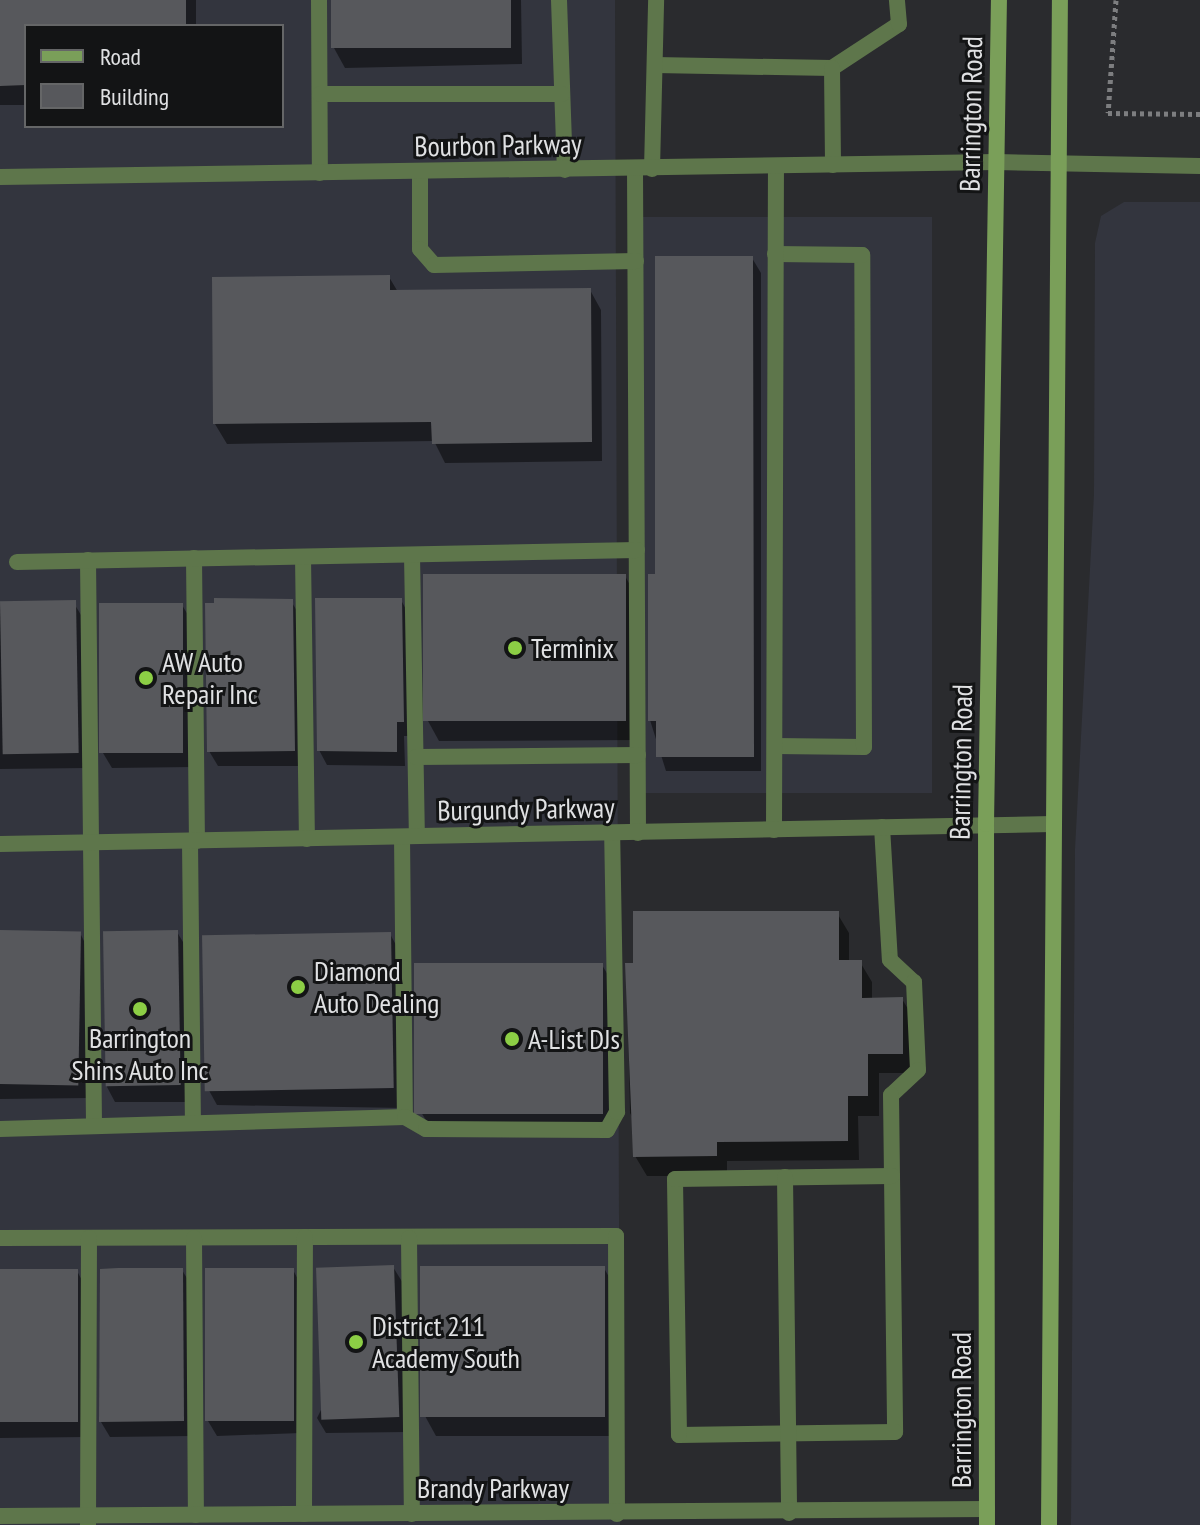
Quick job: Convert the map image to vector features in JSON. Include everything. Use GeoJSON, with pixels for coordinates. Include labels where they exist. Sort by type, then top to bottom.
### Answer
{"type":"FeatureCollection","features":[{"type":"Feature","properties":{"kind":"main road","name":"Barrington Road"},"geometry":{"type":"LineString","coordinates":[[987,1517],[986,824],[999,0]]}},
{"type":"Feature","properties":{"kind":"main road"},"geometry":{"type":"LineString","coordinates":[[1049,1525],[1060,0]]}},
{"type":"Feature","properties":{"kind":"street"},"geometry":{"type":"LineString","coordinates":[[319,0],[320,173]]}},
{"type":"Feature","properties":{"kind":"street"},"geometry":{"type":"LineString","coordinates":[[559,0],[565,170]]}},
{"type":"Feature","properties":{"kind":"street"},"geometry":{"type":"LineString","coordinates":[[638,833],[636,261],[655,65],[656,0]]}},
{"type":"Feature","properties":{"kind":"street"},"geometry":{"type":"LineString","coordinates":[[655,65],[832,68],[899,24],[897,0]]}},
{"type":"Feature","properties":{"kind":"street"},"geometry":{"type":"LineString","coordinates":[[832,68],[833,165]]}},
{"type":"Feature","properties":{"kind":"street"},"geometry":{"type":"LineString","coordinates":[[320,94],[562,94]]}},
{"type":"Feature","properties":{"kind":"street","name":"Bourbon Parkway"},"geometry":{"type":"LineString","coordinates":[[0,177],[996,162],[1200,166]]}},
{"type":"Feature","properties":{"kind":"street"},"geometry":{"type":"LineString","coordinates":[[774,830],[776,166]]}},
{"type":"Feature","properties":{"kind":"street"},"geometry":{"type":"LineString","coordinates":[[420,172],[420,249],[434,265],[636,261]]}},
{"type":"Feature","properties":{"kind":"street"},"geometry":{"type":"LineString","coordinates":[[775,254],[862,255],[864,747],[775,746]]}},
{"type":"Feature","properties":{"kind":"street"},"geometry":{"type":"LineString","coordinates":[[17,562],[637,550]]}},
{"type":"Feature","properties":{"kind":"street"},"geometry":{"type":"LineString","coordinates":[[405,1117],[409,836],[416,757],[412,555]]}},
{"type":"Feature","properties":{"kind":"street"},"geometry":{"type":"LineString","coordinates":[[303,557],[307,839]]}},
{"type":"Feature","properties":{"kind":"street"},"geometry":{"type":"LineString","coordinates":[[193,1122],[194,558]]}},
{"type":"Feature","properties":{"kind":"street"},"geometry":{"type":"LineString","coordinates":[[88,560],[94,1124]]}},
{"type":"Feature","properties":{"kind":"street"},"geometry":{"type":"LineString","coordinates":[[416,757],[638,755]]}},
{"type":"Feature","properties":{"kind":"street","name":"Burgundy Parkway"},"geometry":{"type":"LineString","coordinates":[[0,844],[1053,824]]}},
{"type":"Feature","properties":{"kind":"street"},"geometry":{"type":"LineString","coordinates":[[882,827],[890,960],[914,982],[918,1070],[891,1095],[892,1176],[895,1432],[679,1435],[675,1179],[892,1176]]}},
{"type":"Feature","properties":{"kind":"street"},"geometry":{"type":"LineString","coordinates":[[0,1129],[405,1117],[426,1129],[607,1130],[617,1112],[612,833]]}},
{"type":"Feature","properties":{"kind":"street"},"geometry":{"type":"LineString","coordinates":[[785,1177],[789,1513]]}},
{"type":"Feature","properties":{"kind":"street"},"geometry":{"type":"LineString","coordinates":[[0,1238],[616,1236],[617,1514]]}},
{"type":"Feature","properties":{"kind":"street"},"geometry":{"type":"LineString","coordinates":[[304,1514],[305,1237]]}},
{"type":"Feature","properties":{"kind":"street"},"geometry":{"type":"LineString","coordinates":[[88,1520],[89,1238]]}},
{"type":"Feature","properties":{"kind":"street"},"geometry":{"type":"LineString","coordinates":[[194,1238],[196,1515]]}},
{"type":"Feature","properties":{"kind":"street"},"geometry":{"type":"LineString","coordinates":[[407,1518],[409,1238]]}},
{"type":"Feature","properties":{"kind":"street","name":"Brandy Parkway"},"geometry":{"type":"LineString","coordinates":[[0,1516],[88,1520],[304,1514],[507,1520],[617,1514],[657,1519],[789,1513],[856,1519],[987,1517]]}},
{"type":"Feature","properties":{"kind":"path"},"geometry":{"type":"LineString","coordinates":[[1116,0],[1108,113],[1200,114]]}},
{"type":"Feature","properties":{"kind":"shaded area"},"geometry":{"type":"Polygon","coordinates":[[[0,0],[615,0],[620,1525],[0,1525],[0,0]]]}},
{"type":"Feature","properties":{"kind":"shaded area"},"geometry":{"type":"Polygon","coordinates":[[[1124,202],[1200,202],[1200,1525],[1071,1525],[1075,849],[1094,494],[1095,243],[1101,216],[1124,202]]]}},
{"type":"Feature","properties":{"kind":"shaded area"},"geometry":{"type":"Polygon","coordinates":[[[636,217],[932,217],[932,793],[636,793],[636,217]]]}},
{"type":"Feature","properties":{"kind":"building"},"geometry":{"type":"Polygon","coordinates":[[[0,0],[186,0],[186,24],[24,24],[24,85],[0,86],[0,0]]]}},
{"type":"Feature","properties":{"kind":"building"},"geometry":{"type":"Polygon","coordinates":[[[331,0],[511,0],[511,48],[331,48],[331,0]]]}},
{"type":"Feature","properties":{"kind":"building"},"geometry":{"type":"Polygon","coordinates":[[[655,256],[753,256],[754,757],[656,757],[656,721],[648,721],[648,574],[655,574],[655,256]]]}},
{"type":"Feature","properties":{"kind":"building"},"geometry":{"type":"Polygon","coordinates":[[[390,275],[390,290],[591,288],[592,442],[432,444],[431,422],[213,424],[212,277],[390,275]]]}},
{"type":"Feature","properties":{"kind":"building","name":"Terminix"},"geometry":{"type":"Polygon","coordinates":[[[423,574],[626,574],[626,721],[423,721],[423,574]]]}},
{"type":"Feature","properties":{"kind":"building"},"geometry":{"type":"Polygon","coordinates":[[[214,598],[293,599],[295,751],[207,752],[205,603],[214,603],[214,598]]]}},
{"type":"Feature","properties":{"kind":"building"},"geometry":{"type":"Polygon","coordinates":[[[315,598],[402,598],[404,722],[397,722],[397,752],[317,751],[315,598]]]}},
{"type":"Feature","properties":{"kind":"building"},"geometry":{"type":"Polygon","coordinates":[[[76,600],[79,753],[3,754],[0,601],[76,600]]]}},
{"type":"Feature","properties":{"kind":"building","name":"AW Auto Repair Inc"},"geometry":{"type":"Polygon","coordinates":[[[99,603],[183,603],[183,753],[99,753],[99,603]]]}},
{"type":"Feature","properties":{"kind":"building"},"geometry":{"type":"Polygon","coordinates":[[[633,911],[839,911],[839,960],[862,960],[862,998],[903,997],[903,1054],[868,1054],[868,1096],[848,1096],[848,1141],[717,1142],[717,1156],[633,1157],[625,963],[633,963],[633,911]]]}},
{"type":"Feature","properties":{"kind":"building"},"geometry":{"type":"Polygon","coordinates":[[[0,930],[81,931],[78,1085],[0,1084],[0,930]]]}},
{"type":"Feature","properties":{"kind":"building","name":"Barrington Shins Auto Inc"},"geometry":{"type":"Polygon","coordinates":[[[178,930],[181,1085],[106,1086],[103,931],[178,930]]]}},
{"type":"Feature","properties":{"kind":"building","name":"Diamond Auto Dealing"},"geometry":{"type":"Polygon","coordinates":[[[391,932],[394,1088],[205,1091],[202,935],[391,932]]]}},
{"type":"Feature","properties":{"kind":"building","name":"A-List DJs"},"geometry":{"type":"Polygon","coordinates":[[[414,963],[603,963],[603,1114],[414,1114],[414,963]]]}},
{"type":"Feature","properties":{"kind":"building","name":"District 211 Academy South"},"geometry":{"type":"Polygon","coordinates":[[[394,1265],[399,1417],[321,1420],[316,1268],[394,1265]]]}},
{"type":"Feature","properties":{"kind":"building"},"geometry":{"type":"Polygon","coordinates":[[[420,1266],[605,1266],[605,1417],[420,1417],[420,1266]]]}},
{"type":"Feature","properties":{"kind":"building"},"geometry":{"type":"Polygon","coordinates":[[[183,1268],[184,1421],[99,1422],[100,1269],[183,1268]]]}},
{"type":"Feature","properties":{"kind":"building"},"geometry":{"type":"Polygon","coordinates":[[[205,1268],[294,1268],[294,1421],[205,1421],[205,1268]]]}},
{"type":"Feature","properties":{"kind":"building"},"geometry":{"type":"Polygon","coordinates":[[[0,1269],[78,1269],[78,1422],[0,1422],[0,1269]]]}},
{"type":"Feature","properties":{"kind":"place","name":"Terminix"},"geometry":{"type":"Point","coordinates":[515,648]}},
{"type":"Feature","properties":{"kind":"place","name":"AW Auto Repair Inc"},"geometry":{"type":"Point","coordinates":[146,678]}},
{"type":"Feature","properties":{"kind":"place","name":"Diamond Auto Dealing"},"geometry":{"type":"Point","coordinates":[298,987]}},
{"type":"Feature","properties":{"kind":"place","name":"Barrington Shins Auto Inc"},"geometry":{"type":"Point","coordinates":[140,1009]}},
{"type":"Feature","properties":{"kind":"place","name":"A-List DJs"},"geometry":{"type":"Point","coordinates":[512,1039]}},
{"type":"Feature","properties":{"kind":"place","name":"District 211 Academy South"},"geometry":{"type":"Point","coordinates":[356,1342]}}]}
